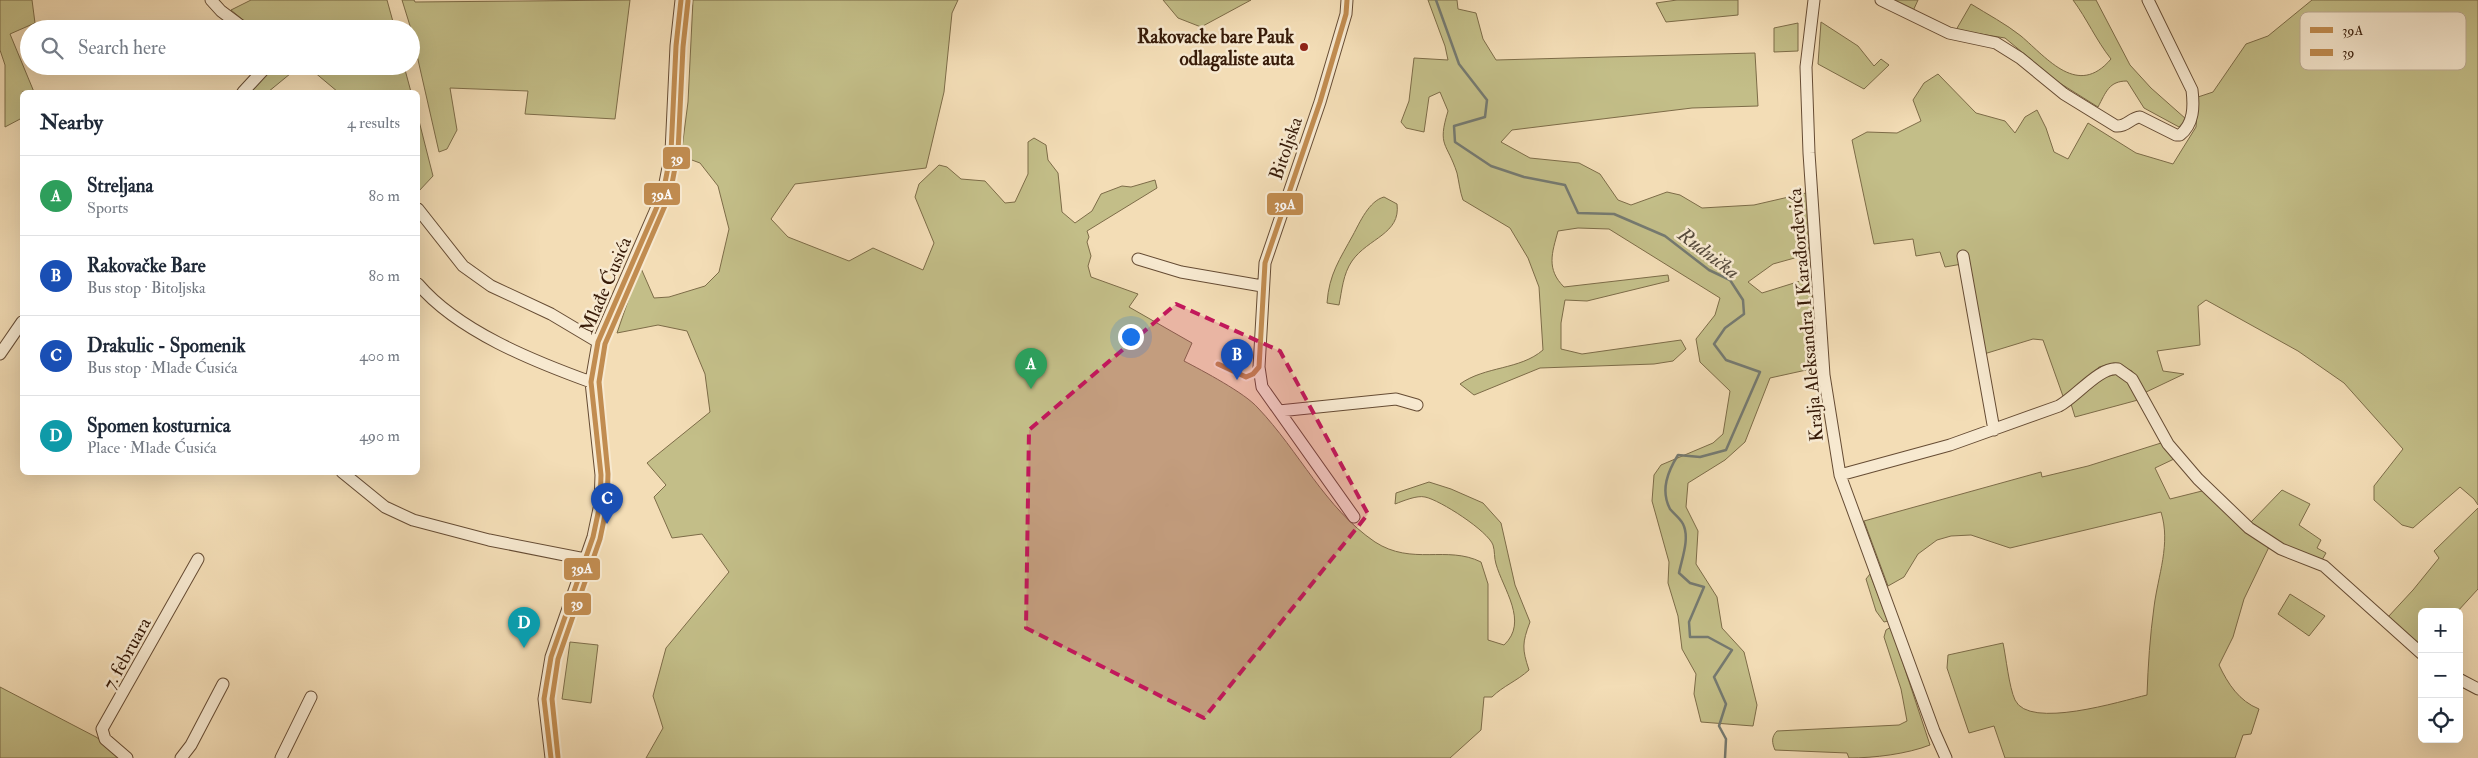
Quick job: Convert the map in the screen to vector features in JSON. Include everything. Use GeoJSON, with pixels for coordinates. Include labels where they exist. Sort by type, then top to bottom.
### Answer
{"type":"FeatureCollection","features":[{"type":"Feature","properties":{"kind":"street"},"geometry":{"type":"LineString","coordinates":[[211,0],[233,20]]}},
{"type":"Feature","properties":{"kind":"street","name":"Mlađe Ćusića"},"geometry":{"type":"LineString","coordinates":[[551,758],[544,698],[551,656],[585,559],[600,504],[601,475],[591,382],[598,342],[664,193],[671,152],[681,0]]}},
{"type":"Feature","properties":{"kind":"street","name":"Bitoljska"},"geometry":{"type":"LineString","coordinates":[[1347,0],[1346,14],[1320,102],[1265,262],[1262,286],[1259,367],[1262,387],[1354,517]]}},
{"type":"Feature","properties":{"kind":"street","name":"Kralja Aleksandra I Karađorđevića"},"geometry":{"type":"LineString","coordinates":[[1814,0],[1806,68],[1809,162],[1824,375],[1840,475],[1934,731],[1946,758]]}},
{"type":"Feature","properties":{"kind":"street"},"geometry":{"type":"LineString","coordinates":[[1881,0],[1949,33],[1996,42],[2020,58],[2064,94],[2116,126],[2126,126],[2133,119],[2140,117],[2176,135],[2180,135],[2190,124],[2193,102],[2192,90],[2148,0]]}},
{"type":"Feature","properties":{"kind":"street"},"geometry":{"type":"LineString","coordinates":[[245,90],[258,75]]}},
{"type":"Feature","properties":{"kind":"street"},"geometry":{"type":"LineString","coordinates":[[420,212],[463,266],[490,286],[551,314],[598,342]]}},
{"type":"Feature","properties":{"kind":"street"},"geometry":{"type":"LineString","coordinates":[[1963,256],[1994,430]]}},
{"type":"Feature","properties":{"kind":"street"},"geometry":{"type":"LineString","coordinates":[[1138,259],[1181,272],[1262,286]]}},
{"type":"Feature","properties":{"kind":"street"},"geometry":{"type":"LineString","coordinates":[[420,286],[430,298],[475,329],[522,353],[591,382]]}},
{"type":"Feature","properties":{"kind":"street"},"geometry":{"type":"LineString","coordinates":[[0,354],[20,325]]}},
{"type":"Feature","properties":{"kind":"street"},"geometry":{"type":"LineString","coordinates":[[1840,475],[1950,445],[2059,406],[2075,396],[2102,372],[2118,368],[2132,379],[2168,444],[2198,479],[2249,528],[2281,549],[2324,566],[2421,653]]}},
{"type":"Feature","properties":{"kind":"street"},"geometry":{"type":"LineString","coordinates":[[1279,411],[1396,399],[1417,405]]}},
{"type":"Feature","properties":{"kind":"street"},"geometry":{"type":"LineString","coordinates":[[346,475],[385,507],[413,520],[489,540],[585,559]]}},
{"type":"Feature","properties":{"kind":"street","name":"7. februara"},"geometry":{"type":"LineString","coordinates":[[127,758],[106,738],[102,730],[198,559]]}},
{"type":"Feature","properties":{"kind":"street"},"geometry":{"type":"LineString","coordinates":[[2463,681],[2478,689]]}},
{"type":"Feature","properties":{"kind":"street"},"geometry":{"type":"LineString","coordinates":[[181,758],[191,746],[223,684]]}},
{"type":"Feature","properties":{"kind":"street"},"geometry":{"type":"LineString","coordinates":[[280,758],[311,697]]}},
{"type":"Feature","properties":{"kind":"highlighted area"},"geometry":{"type":"Polygon","coordinates":[[[1176,304],[1280,351],[1368,514],[1204,718],[1026,628],[1029,430],[1176,304]]]}},
{"type":"Feature","properties":{"kind":"shaded area"},"geometry":{"type":"Polygon","coordinates":[[[0,0],[32,0],[35,20],[20,20],[20,30],[10,34],[20,58],[20,75],[27,75],[33,90],[20,90],[20,119],[5,127],[5,65],[0,50],[0,0]]]}},
{"type":"Feature","properties":{"kind":"shaded area"},"geometry":{"type":"Polygon","coordinates":[[[251,0],[387,0],[393,20],[243,20],[231,10],[251,0]]]}},
{"type":"Feature","properties":{"kind":"shaded area"},"geometry":{"type":"Polygon","coordinates":[[[402,0],[414,0],[415,2],[630,0],[615,119],[525,114],[528,91],[450,88],[457,130],[447,149],[439,152],[420,69],[420,20],[408,20],[402,0]]]}},
{"type":"Feature","properties":{"kind":"shaded area"},"geometry":{"type":"Polygon","coordinates":[[[693,0],[958,0],[952,13],[944,92],[926,168],[795,184],[771,219],[788,237],[849,261],[873,248],[923,270],[934,243],[915,197],[919,184],[939,165],[947,167],[961,179],[985,181],[1005,203],[1015,202],[1028,174],[1028,142],[1034,138],[1046,145],[1048,160],[1058,173],[1062,212],[1075,223],[1092,211],[1101,194],[1122,186],[1131,187],[1155,180],[1157,188],[1087,231],[1089,237],[1087,242],[1091,256],[1088,266],[1091,277],[1138,294],[1129,307],[1192,343],[1184,361],[1252,402],[1273,425],[1341,513],[1375,542],[1402,553],[1455,555],[1481,562],[1488,584],[1488,640],[1504,645],[1511,636],[1514,616],[1512,605],[1496,564],[1493,545],[1489,539],[1473,524],[1432,499],[1418,497],[1395,504],[1396,493],[1429,482],[1483,503],[1501,523],[1515,585],[1530,622],[1525,635],[1524,646],[1529,670],[1492,697],[1484,697],[1481,730],[1450,758],[646,758],[663,728],[653,696],[666,648],[729,572],[702,534],[672,538],[654,497],[666,485],[647,463],[710,412],[705,374],[687,331],[658,325],[617,333],[640,266],[654,298],[669,297],[705,286],[719,272],[729,229],[718,186],[700,163],[681,156],[688,102],[693,0]]]}},
{"type":"Feature","properties":{"kind":"shaded area"},"geometry":{"type":"Polygon","coordinates":[[[1163,0],[1251,0],[1201,27],[1178,18],[1163,0]]]}},
{"type":"Feature","properties":{"kind":"shaded area"},"geometry":{"type":"Polygon","coordinates":[[[1428,0],[1457,0],[1458,9],[1476,13],[1483,39],[1496,60],[1755,53],[1758,106],[1692,108],[1512,130],[1501,142],[1530,158],[1579,163],[1600,174],[1618,200],[1631,205],[1667,192],[1680,195],[1702,208],[1754,205],[1806,193],[1809,254],[1773,264],[1748,282],[1762,293],[1810,278],[1820,367],[1770,378],[1745,442],[1725,460],[1688,483],[1686,507],[1698,531],[1696,564],[1717,597],[1722,628],[1744,652],[1757,705],[1753,726],[1701,722],[1694,694],[1696,674],[1682,649],[1678,616],[1668,583],[1669,562],[1652,501],[1654,475],[1661,465],[1713,443],[1723,434],[1730,391],[1700,362],[1696,339],[1715,315],[1720,298],[1609,229],[1578,228],[1558,231],[1552,260],[1555,274],[1564,287],[1668,275],[1669,281],[1587,301],[1565,300],[1561,323],[1561,349],[1582,354],[1681,340],[1686,349],[1673,361],[1654,364],[1540,368],[1474,395],[1460,384],[1480,374],[1524,361],[1543,350],[1539,287],[1528,258],[1510,228],[1463,200],[1457,173],[1443,138],[1448,111],[1440,92],[1429,97],[1424,132],[1406,128],[1401,122],[1409,101],[1414,58],[1448,60],[1445,46],[1428,0]]]}},
{"type":"Feature","properties":{"kind":"shaded area"},"geometry":{"type":"Polygon","coordinates":[[[1677,0],[1738,0],[1738,15],[1666,22],[1656,3],[1677,0]]]}},
{"type":"Feature","properties":{"kind":"shaded area"},"geometry":{"type":"Polygon","coordinates":[[[1892,0],[1918,0],[1913,11],[1892,0]]]}},
{"type":"Feature","properties":{"kind":"shaded area"},"geometry":{"type":"Polygon","coordinates":[[[2073,0],[2096,0],[2130,65],[2151,88],[2186,119],[2179,127],[2144,108],[2127,81],[2112,85],[2098,107],[2058,82],[2005,38],[1956,30],[1971,4],[2003,23],[2064,71],[2075,75],[2087,75],[2099,70],[2111,59],[2073,0]]]}},
{"type":"Feature","properties":{"kind":"shaded area"},"geometry":{"type":"Polygon","coordinates":[[[2312,0],[2478,0],[2478,505],[2460,487],[2413,528],[2402,525],[2374,500],[2374,486],[2403,449],[2344,383],[2298,351],[2206,300],[2198,306],[2200,345],[2157,351],[2163,371],[2184,374],[2144,393],[2132,371],[2114,363],[2099,367],[2064,399],[2043,340],[2033,339],[1984,354],[1962,264],[1945,267],[1940,252],[1916,256],[1913,239],[1874,244],[1852,140],[1867,132],[1897,133],[1921,121],[1913,100],[1924,83],[1938,74],[1976,113],[2005,121],[2015,133],[2025,117],[2037,110],[2046,128],[2054,152],[2068,159],[2088,123],[2136,153],[2173,164],[2196,127],[2198,97],[2213,92],[2246,44],[2268,36],[2312,0]]]}},
{"type":"Feature","properties":{"kind":"shaded area"},"geometry":{"type":"Polygon","coordinates":[[[1821,22],[1858,46],[1874,66],[1881,59],[1889,65],[1864,89],[1818,64],[1821,22]]]}},
{"type":"Feature","properties":{"kind":"shaded area"},"geometry":{"type":"Polygon","coordinates":[[[1798,23],[1798,51],[1774,52],[1774,28],[1798,23]]]}},
{"type":"Feature","properties":{"kind":"shaded area"},"geometry":{"type":"Polygon","coordinates":[[[259,75],[289,75],[270,90],[245,90],[259,75]]]}},
{"type":"Feature","properties":{"kind":"shaded area"},"geometry":{"type":"Polygon","coordinates":[[[318,75],[406,75],[410,90],[336,90],[318,75]]]}},
{"type":"Feature","properties":{"kind":"shaded area"},"geometry":{"type":"Polygon","coordinates":[[[420,125],[433,176],[420,190],[420,125]]]}},
{"type":"Feature","properties":{"kind":"shaded area"},"geometry":{"type":"Polygon","coordinates":[[[1384,197],[1397,204],[1397,214],[1394,222],[1389,229],[1352,261],[1345,277],[1339,305],[1327,303],[1333,275],[1344,252],[1369,207],[1384,197]]]}},
{"type":"Feature","properties":{"kind":"shaded area"},"geometry":{"type":"Polygon","coordinates":[[[2117,374],[2125,379],[2138,400],[2075,417],[2071,404],[2105,377],[2117,374]]]}},
{"type":"Feature","properties":{"kind":"shaded area"},"geometry":{"type":"Polygon","coordinates":[[[2161,443],[2174,459],[2155,468],[2170,499],[2202,491],[2269,547],[2244,599],[2233,637],[2219,665],[2226,679],[2240,697],[2259,709],[2251,734],[2243,735],[2235,758],[2005,758],[1994,726],[1969,733],[1947,668],[1948,655],[2003,643],[2009,680],[2015,700],[2024,709],[2038,713],[2076,711],[2147,695],[2149,651],[2165,536],[2161,512],[2010,548],[1971,535],[1951,536],[1937,540],[1918,554],[1904,577],[1888,586],[1864,521],[2041,472],[2042,477],[2088,466],[2161,443]]]}},
{"type":"Feature","properties":{"kind":"shaded area"},"geometry":{"type":"Polygon","coordinates":[[[2282,490],[2310,504],[2299,525],[2321,540],[2317,548],[2326,553],[2322,560],[2275,540],[2251,522],[2282,490]]]}},
{"type":"Feature","properties":{"kind":"shaded area"},"geometry":{"type":"Polygon","coordinates":[[[2478,508],[2478,589],[2461,608],[2418,608],[2418,645],[2388,617],[2439,558],[2434,551],[2478,508]]]}},
{"type":"Feature","properties":{"kind":"shaded area"},"geometry":{"type":"Polygon","coordinates":[[[1870,574],[1888,621],[1884,622],[1876,611],[1866,579],[1870,574]]]}},
{"type":"Feature","properties":{"kind":"shaded area"},"geometry":{"type":"Polygon","coordinates":[[[2290,594],[2325,616],[2309,636],[2278,614],[2290,594]]]}},
{"type":"Feature","properties":{"kind":"shaded area"},"geometry":{"type":"Polygon","coordinates":[[[1891,627],[1930,745],[1901,753],[1859,758],[1849,758],[1847,753],[1775,750],[1773,740],[1777,731],[1899,725],[1907,721],[1901,689],[1884,637],[1886,630],[1891,627]]]}},
{"type":"Feature","properties":{"kind":"shaded area"},"geometry":{"type":"Polygon","coordinates":[[[570,642],[598,645],[591,703],[562,699],[570,642]]]}},
{"type":"Feature","properties":{"kind":"shaded area"},"geometry":{"type":"Polygon","coordinates":[[[0,687],[96,737],[127,758],[0,758],[0,687]]]}},
{"type":"Feature","properties":{"kind":"waterway","name":"Rudnička"},"geometry":{"type":"LineString","coordinates":[[1436,0],[1459,64],[1487,100],[1485,117],[1454,126],[1455,142],[1491,166],[1524,177],[1565,185],[1578,213],[1614,214],[1665,236],[1709,270],[1730,280],[1743,300],[1744,314],[1725,328],[1714,344],[1726,360],[1760,372],[1726,450],[1700,457],[1678,455],[1666,481],[1667,502],[1670,509],[1682,522],[1686,535],[1679,573],[1690,583],[1704,587],[1689,622],[1690,637],[1708,637],[1732,650],[1714,677],[1726,704],[1719,726],[1726,739],[1725,758]]}},
{"type":"Feature","properties":{"kind":"transit line","name":"39A"},"geometry":{"type":"LineString","coordinates":[[551,758],[544,699],[551,657],[593,537],[600,504],[601,475],[591,382],[598,342],[663,193],[671,152],[676,46],[681,0]]}},
{"type":"Feature","properties":{"kind":"transit line","name":"39A"},"geometry":{"type":"LineString","coordinates":[[1218,364],[1246,377],[1253,374],[1259,367],[1265,263],[1320,102],[1346,14],[1347,0]]}},
{"type":"Feature","properties":{"kind":"transit line","name":"39"},"geometry":{"type":"LineString","coordinates":[[558,757],[552,699],[558,659],[600,539],[607,505],[608,474],[599,382],[605,344],[670,194],[678,152],[683,47],[688,1]]}},
{"type":"Feature","properties":{"kind":"place","name":"Rakovacke bare Pauk odlagaliste auta"},"geometry":{"type":"Point","coordinates":[1304,47]}},
{"type":"Feature","properties":{"kind":"place","name":"Rakovačke Bare"},"geometry":{"type":"Point","coordinates":[1237,380]}},
{"type":"Feature","properties":{"kind":"place","name":"Streljana"},"geometry":{"type":"Point","coordinates":[1031,389]}},
{"type":"Feature","properties":{"kind":"place","name":"Drakulic - Spomenik"},"geometry":{"type":"Point","coordinates":[607,524]}},
{"type":"Feature","properties":{"kind":"place","name":"Spomen kosturnica"},"geometry":{"type":"Point","coordinates":[524,648]}}]}
